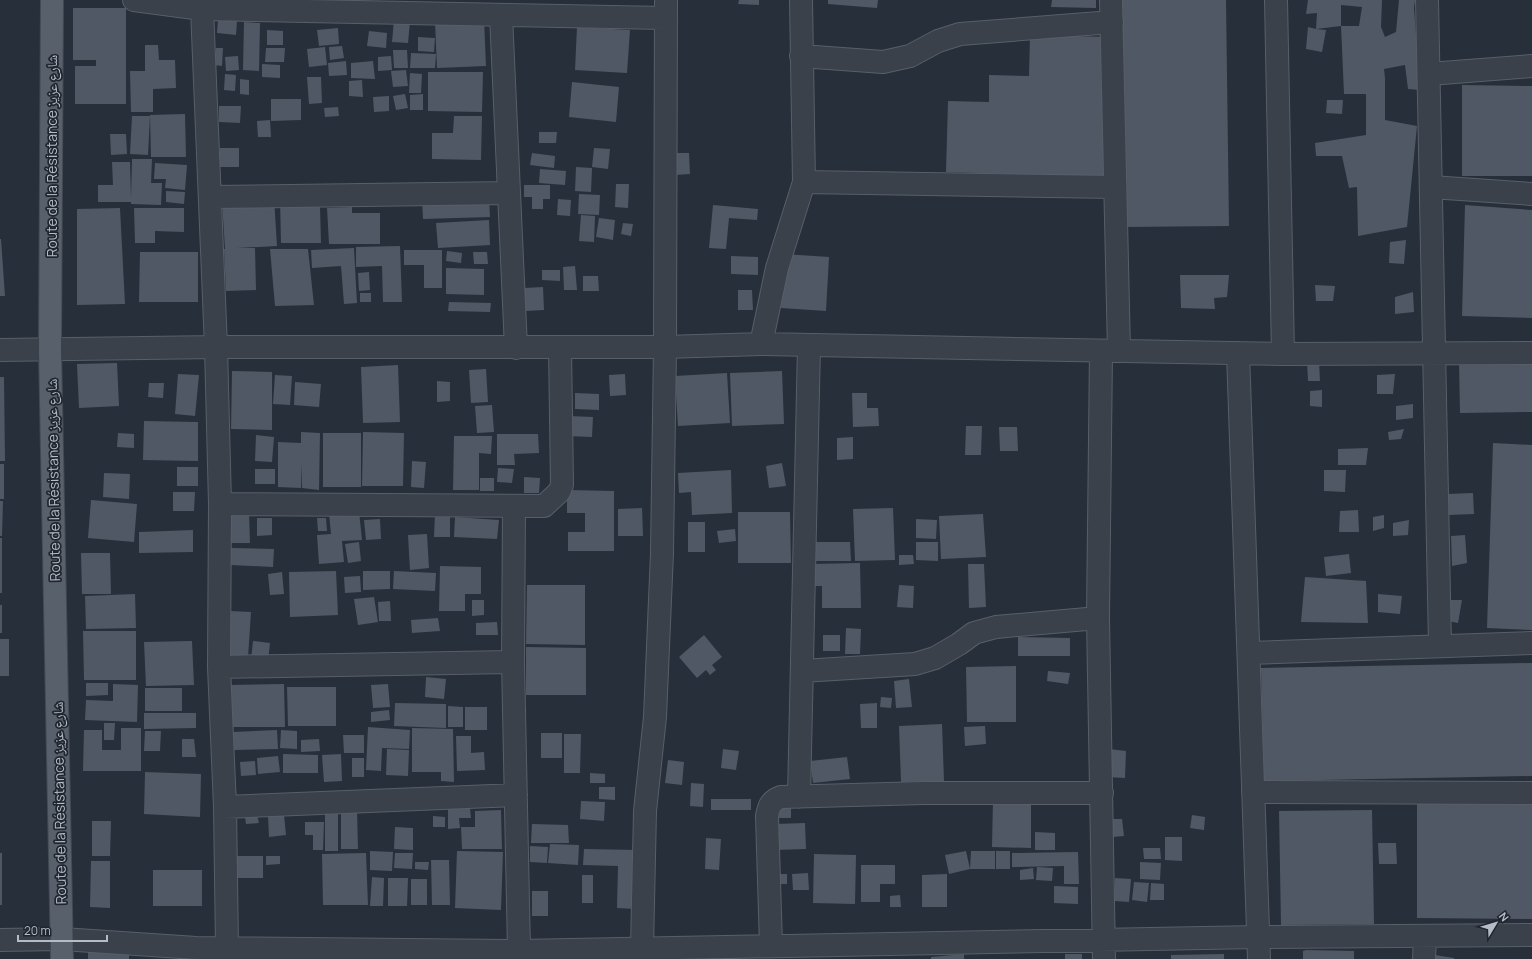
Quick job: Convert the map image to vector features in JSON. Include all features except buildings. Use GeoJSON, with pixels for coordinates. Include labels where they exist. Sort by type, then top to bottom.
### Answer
{"type":"FeatureCollection","features":[{"type":"Feature","properties":{"kind":"main road","name":"Route de la Résistance شارع عزيز"},"geometry":{"type":"LineString","coordinates":[[52,0],[50,350],[62,949]]}},
{"type":"Feature","properties":{"kind":"street"},"geometry":{"type":"LineString","coordinates":[[134,0],[202,9],[451,6],[501,15],[666,9],[665,347],[662,553],[655,717],[645,810],[653,952]]}},
{"type":"Feature","properties":{"kind":"street"},"geometry":{"type":"LineString","coordinates":[[761,344],[777,268],[804,182],[800,0]]}},
{"type":"Feature","properties":{"kind":"street"},"geometry":{"type":"LineString","coordinates":[[1104,950],[1098,618],[1116,187],[1112,0]]}},
{"type":"Feature","properties":{"kind":"street"},"geometry":{"type":"LineString","coordinates":[[1276,0],[1283,354]]}},
{"type":"Feature","properties":{"kind":"street"},"geometry":{"type":"LineString","coordinates":[[1427,0],[1440,646]]}},
{"type":"Feature","properties":{"kind":"street"},"geometry":{"type":"LineString","coordinates":[[202,9],[216,347],[220,504],[219,666],[225,807],[227,948]]}},
{"type":"Feature","properties":{"kind":"street"},"geometry":{"type":"LineString","coordinates":[[501,15],[516,348]]}},
{"type":"Feature","properties":{"kind":"street"},"geometry":{"type":"LineString","coordinates":[[801,56],[883,62],[910,56],[938,41],[960,34],[1112,22]]}},
{"type":"Feature","properties":{"kind":"street"},"geometry":{"type":"LineString","coordinates":[[1429,74],[1532,66]]}},
{"type":"Feature","properties":{"kind":"street"},"geometry":{"type":"LineString","coordinates":[[804,182],[1116,187]]}},
{"type":"Feature","properties":{"kind":"street"},"geometry":{"type":"LineString","coordinates":[[1431,187],[1532,194]]}},
{"type":"Feature","properties":{"kind":"street"},"geometry":{"type":"LineString","coordinates":[[210,198],[509,193]]}},
{"type":"Feature","properties":{"kind":"street"},"geometry":{"type":"LineString","coordinates":[[0,350],[216,347],[560,348],[761,344],[1283,354],[1532,353]]}},
{"type":"Feature","properties":{"kind":"street"},"geometry":{"type":"LineString","coordinates":[[799,797],[808,346]]}},
{"type":"Feature","properties":{"kind":"street"},"geometry":{"type":"LineString","coordinates":[[220,504],[544,506],[559,492],[562,485],[560,348]]}},
{"type":"Feature","properties":{"kind":"street"},"geometry":{"type":"LineString","coordinates":[[1238,353],[1259,959]]}},
{"type":"Feature","properties":{"kind":"street"},"geometry":{"type":"LineString","coordinates":[[514,506],[513,662],[519,951]]}},
{"type":"Feature","properties":{"kind":"street"},"geometry":{"type":"LineString","coordinates":[[802,672],[915,664],[935,658],[974,633],[996,627],[1098,618]]}},
{"type":"Feature","properties":{"kind":"street"},"geometry":{"type":"LineString","coordinates":[[1248,653],[1532,643]]}},
{"type":"Feature","properties":{"kind":"street"},"geometry":{"type":"LineString","coordinates":[[219,666],[513,662]]}},
{"type":"Feature","properties":{"kind":"street"},"geometry":{"type":"LineString","coordinates":[[1253,792],[1532,793]]}},
{"type":"Feature","properties":{"kind":"street"},"geometry":{"type":"LineString","coordinates":[[771,946],[767,816],[768,808],[772,801],[781,797],[923,794],[1102,793]]}},
{"type":"Feature","properties":{"kind":"street"},"geometry":{"type":"LineString","coordinates":[[225,807],[516,795]]}},
{"type":"Feature","properties":{"kind":"street"},"geometry":{"type":"LineString","coordinates":[[0,940],[62,949],[197,953],[227,948],[519,951],[546,955],[653,952],[771,946],[808,952],[1104,950],[1258,937],[1532,935]]}},
{"type":"Feature","properties":{"kind":"street"},"geometry":{"type":"LineString","coordinates":[[1424,959],[1425,936]]}}]}
